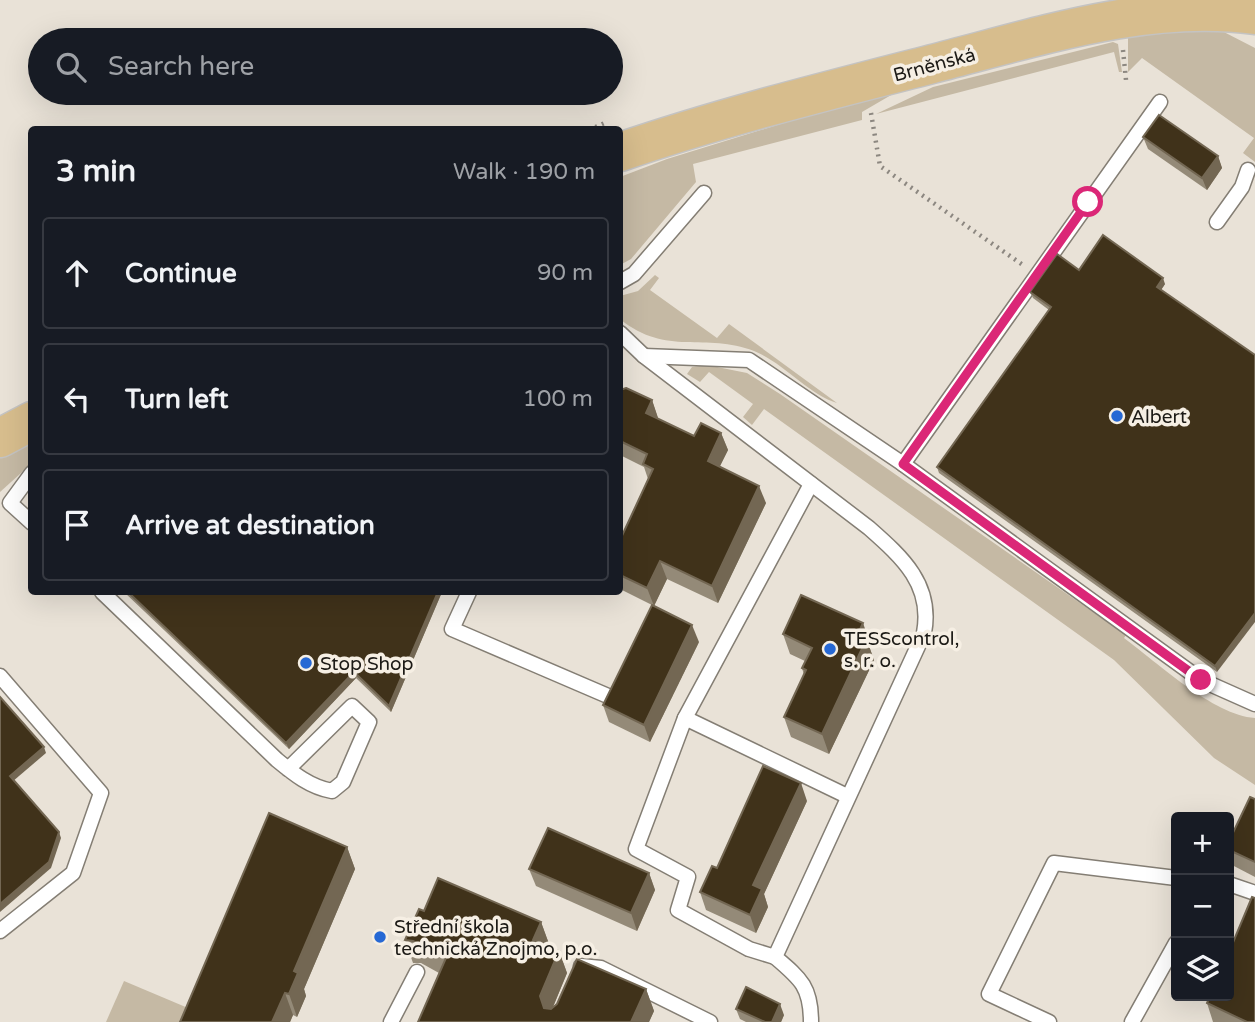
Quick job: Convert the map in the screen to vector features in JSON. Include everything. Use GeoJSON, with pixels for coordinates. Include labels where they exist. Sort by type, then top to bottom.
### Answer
{"type":"FeatureCollection","features":[{"type":"Feature","properties":{"kind":"main road","name":"Brněnská"},"geometry":{"type":"LineString","coordinates":[[623,151],[759,110],[1121,17],[1190,10],[1255,15]]}},
{"type":"Feature","properties":{"kind":"main road"},"geometry":{"type":"LineString","coordinates":[[0,438],[28,423]]}},
{"type":"Feature","properties":{"kind":"lane"},"geometry":{"type":"LineString","coordinates":[[903,464],[1160,102]]}},
{"type":"Feature","properties":{"kind":"lane"},"geometry":{"type":"LineString","coordinates":[[1217,222],[1242,187],[1248,170]]}},
{"type":"Feature","properties":{"kind":"lane"},"geometry":{"type":"LineString","coordinates":[[623,280],[634,274],[704,193]]}},
{"type":"Feature","properties":{"kind":"lane"},"geometry":{"type":"LineString","coordinates":[[623,335],[644,356],[870,528],[902,557],[920,583],[928,614],[924,633],[775,957]]}},
{"type":"Feature","properties":{"kind":"lane"},"geometry":{"type":"LineString","coordinates":[[644,356],[749,360],[903,464],[1201,680],[1255,704]]}},
{"type":"Feature","properties":{"kind":"lane"},"geometry":{"type":"LineString","coordinates":[[28,478],[10,503],[28,519]]}},
{"type":"Feature","properties":{"kind":"lane"},"geometry":{"type":"LineString","coordinates":[[811,484],[685,718],[636,849],[688,877],[678,910],[749,949],[775,957],[800,978],[811,999],[811,1022]]}},
{"type":"Feature","properties":{"kind":"lane"},"geometry":{"type":"LineString","coordinates":[[105,595],[288,769],[317,788],[332,790],[343,782],[369,722],[352,706],[288,769]]}},
{"type":"Feature","properties":{"kind":"lane"},"geometry":{"type":"LineString","coordinates":[[468,595],[452,629],[608,696]]}},
{"type":"Feature","properties":{"kind":"lane"},"geometry":{"type":"LineString","coordinates":[[0,676],[101,793],[73,873],[0,931]]}},
{"type":"Feature","properties":{"kind":"lane"},"geometry":{"type":"LineString","coordinates":[[685,718],[847,796]]}},
{"type":"Feature","properties":{"kind":"lane"},"geometry":{"type":"LineString","coordinates":[[1049,1022],[989,994],[1054,863],[1171,877]]}},
{"type":"Feature","properties":{"kind":"lane"},"geometry":{"type":"LineString","coordinates":[[1234,886],[1255,893]]}},
{"type":"Feature","properties":{"kind":"lane"},"geometry":{"type":"LineString","coordinates":[[1132,1022],[1171,952]]}},
{"type":"Feature","properties":{"kind":"lane"},"geometry":{"type":"LineString","coordinates":[[576,977],[581,966],[601,968],[710,1022]]}},
{"type":"Feature","properties":{"kind":"lane"},"geometry":{"type":"LineString","coordinates":[[391,1022],[416,972]]}},
{"type":"Feature","properties":{"kind":"path"},"geometry":{"type":"LineString","coordinates":[[881,107],[869,114],[880,166],[1037,275]]}},
{"type":"Feature","properties":{"kind":"shaded area"},"geometry":{"type":"Polygon","coordinates":[[[1220,30],[1255,48],[1255,162],[1243,153],[1254,138],[1142,58],[1128,72],[1128,32],[1220,30]]]}},
{"type":"Feature","properties":{"kind":"shaded area"},"geometry":{"type":"Polygon","coordinates":[[[1113,42],[1118,44],[1122,72],[1119,72],[1114,52],[876,114],[933,87],[1113,42]]]}},
{"type":"Feature","properties":{"kind":"shaded area"},"geometry":{"type":"Polygon","coordinates":[[[910,84],[862,112],[862,120],[693,164],[696,182],[631,259],[623,263],[623,176],[667,159],[910,84]]]}},
{"type":"Feature","properties":{"kind":"shaded area"},"geometry":{"type":"Polygon","coordinates":[[[655,275],[659,278],[650,290],[717,338],[729,324],[837,403],[816,393],[776,363],[754,351],[719,343],[670,341],[637,331],[623,321],[623,295],[638,291],[655,275]]]}},
{"type":"Feature","properties":{"kind":"shaded area"},"geometry":{"type":"Polygon","coordinates":[[[707,365],[747,373],[780,394],[1126,635],[1124,638],[1186,686],[1222,708],[1255,718],[1255,785],[1214,758],[1114,660],[764,409],[752,425],[743,417],[753,404],[709,372],[700,382],[687,374],[692,367],[707,365]]]}},
{"type":"Feature","properties":{"kind":"shaded area"},"geometry":{"type":"Polygon","coordinates":[[[28,437],[28,467],[0,492],[0,451],[28,437]]]}},
{"type":"Feature","properties":{"kind":"shaded area"},"geometry":{"type":"Polygon","coordinates":[[[124,981],[188,1008],[182,1022],[106,1022],[124,981]]]}},
{"type":"Feature","properties":{"kind":"building"},"geometry":{"type":"Polygon","coordinates":[[[1159,115],[1218,156],[1202,178],[1143,137],[1159,115]]]}},
{"type":"Feature","properties":{"kind":"building","name":"Albert"},"geometry":{"type":"Polygon","coordinates":[[[1103,235],[1163,278],[1157,287],[1255,355],[1255,613],[1215,666],[937,467],[1051,307],[1030,292],[1057,254],[1079,270],[1103,235]]]}},
{"type":"Feature","properties":{"kind":"building"},"geometry":{"type":"Polygon","coordinates":[[[623,389],[652,400],[646,413],[694,436],[701,423],[721,433],[708,461],[759,486],[712,586],[660,561],[647,588],[623,576],[623,534],[653,469],[643,464],[647,454],[623,442],[623,389]]]}},
{"type":"Feature","properties":{"kind":"building","name":"Stop Shop"},"geometry":{"type":"Polygon","coordinates":[[[131,595],[437,595],[389,706],[354,672],[286,743],[131,595]]]}},
{"type":"Feature","properties":{"kind":"building"},"geometry":{"type":"Polygon","coordinates":[[[801,595],[863,623],[857,636],[866,640],[822,734],[784,717],[806,670],[802,668],[812,648],[783,634],[801,595]]]}},
{"type":"Feature","properties":{"kind":"building"},"geometry":{"type":"Polygon","coordinates":[[[652,605],[692,625],[644,725],[603,705],[652,605]]]}},
{"type":"Feature","properties":{"kind":"building"},"geometry":{"type":"Polygon","coordinates":[[[0,697],[44,747],[10,776],[59,832],[49,862],[0,904],[0,697]]]}},
{"type":"Feature","properties":{"kind":"building"},"geometry":{"type":"Polygon","coordinates":[[[763,766],[801,783],[753,885],[762,889],[750,915],[700,892],[712,866],[717,868],[763,766]]]}},
{"type":"Feature","properties":{"kind":"building"},"geometry":{"type":"Polygon","coordinates":[[[1250,797],[1255,799],[1255,862],[1234,852],[1234,831],[1250,797]]]}},
{"type":"Feature","properties":{"kind":"building"},"geometry":{"type":"Polygon","coordinates":[[[269,813],[347,847],[294,971],[298,973],[289,994],[285,993],[272,1022],[180,1022],[269,813]]]}},
{"type":"Feature","properties":{"kind":"building"},"geometry":{"type":"Polygon","coordinates":[[[548,828],[649,873],[631,913],[529,869],[548,828]]]}},
{"type":"Feature","properties":{"kind":"building"},"geometry":{"type":"Polygon","coordinates":[[[438,878],[541,922],[533,940],[559,951],[540,996],[544,1008],[551,1009],[557,1004],[577,959],[646,989],[631,1022],[418,1022],[446,958],[413,941],[405,940],[419,909],[424,911],[438,878]]]}},
{"type":"Feature","properties":{"kind":"building"},"geometry":{"type":"Polygon","coordinates":[[[1252,897],[1255,898],[1255,1022],[1247,1022],[1207,1003],[1234,1001],[1234,940],[1252,897]]]}},
{"type":"Feature","properties":{"kind":"building"},"geometry":{"type":"Polygon","coordinates":[[[746,987],[780,1004],[772,1022],[765,1022],[736,1009],[746,987]]]}},
{"type":"Feature","properties":{"kind":"place","name":"Albert"},"geometry":{"type":"Point","coordinates":[1117,416]}},
{"type":"Feature","properties":{"kind":"place","name":"TESScontrol, s. r. o."},"geometry":{"type":"Point","coordinates":[830,649]}},
{"type":"Feature","properties":{"kind":"place","name":"Stop Shop"},"geometry":{"type":"Point","coordinates":[306,663]}},
{"type":"Feature","properties":{"kind":"place","name":"Střední škola technická Znojmo, p.o."},"geometry":{"type":"Point","coordinates":[380,937]}},
{"type":"Feature","properties":{"kind":"route"},"geometry":{"type":"LineString","coordinates":[[1088,202],[903,464],[1201,680]]}}]}
